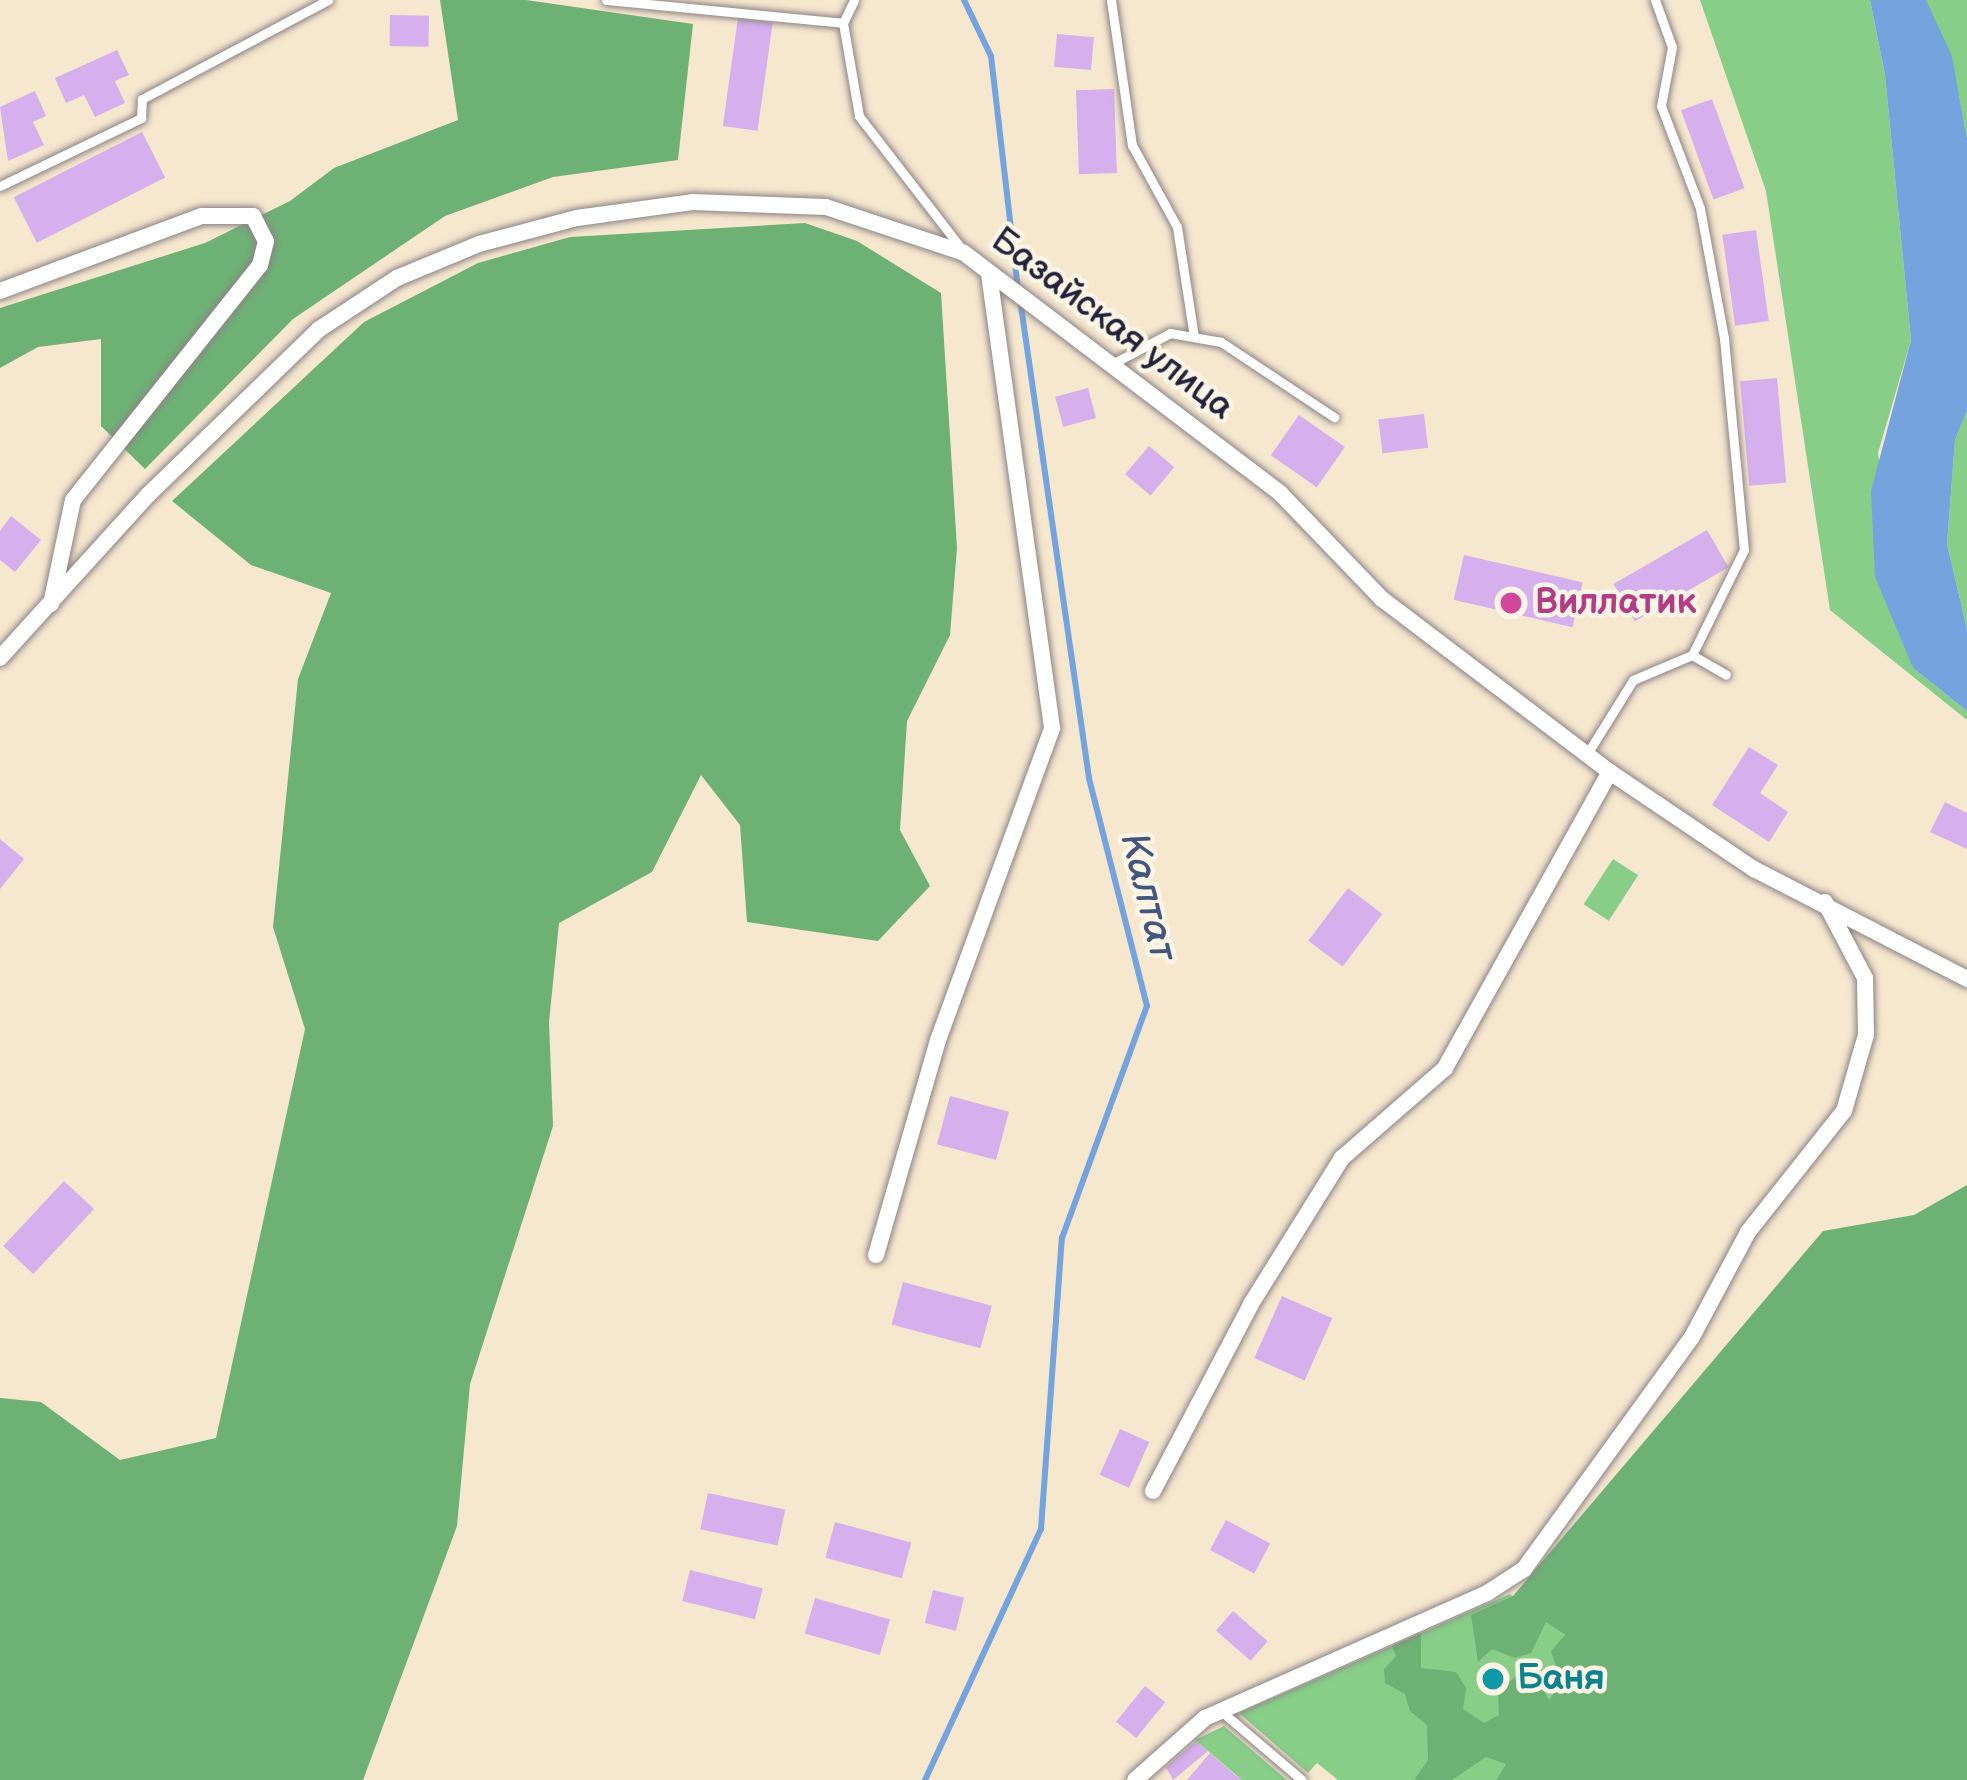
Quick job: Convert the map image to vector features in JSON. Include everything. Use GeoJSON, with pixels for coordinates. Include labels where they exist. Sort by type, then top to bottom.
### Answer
{"type":"FeatureCollection","features":[{"type":"Feature","properties":{"kind":"street","name":"Базайская улица"},"geometry":{"type":"LineString","coordinates":[[0,658],[148,495],[318,330],[398,278],[479,244],[577,218],[752,200],[826,207],[964,253],[1280,493],[1382,599],[1610,772],[1754,869],[1967,979]]}},
{"type":"Feature","properties":{"kind":"street"},"geometry":{"type":"LineString","coordinates":[[0,291],[202,217],[253,216],[266,241],[260,266],[73,500],[51,604]]}},
{"type":"Feature","properties":{"kind":"street"},"geometry":{"type":"LineString","coordinates":[[876,1255],[938,1040],[1052,728],[994,278]]}},
{"type":"Feature","properties":{"kind":"street"},"geometry":{"type":"LineString","coordinates":[[1153,1490],[1251,1304],[1342,1158],[1445,1068],[1610,772]]}},
{"type":"Feature","properties":{"kind":"street"},"geometry":{"type":"LineString","coordinates":[[1135,1780],[1170,1742],[1221,1711],[1486,1593],[1524,1569],[1692,1337],[1748,1232],[1844,1111],[1866,1035],[1865,978],[1825,902]]}},
{"type":"Feature","properties":{"kind":"lane"},"geometry":{"type":"LineString","coordinates":[[0,186],[141,118],[142,99],[328,0]]}},
{"type":"Feature","properties":{"kind":"lane"},"geometry":{"type":"LineString","coordinates":[[606,0],[843,23]]}},
{"type":"Feature","properties":{"kind":"lane"},"geometry":{"type":"LineString","coordinates":[[854,0],[843,23],[859,116],[964,253]]}},
{"type":"Feature","properties":{"kind":"lane"},"geometry":{"type":"LineString","coordinates":[[1111,0],[1132,145],[1177,227],[1194,338]]}},
{"type":"Feature","properties":{"kind":"lane"},"geometry":{"type":"LineString","coordinates":[[1587,754],[1633,680],[1692,655],[1744,550],[1724,338],[1700,208],[1661,106],[1672,47],[1655,0]]}},
{"type":"Feature","properties":{"kind":"lane"},"geometry":{"type":"LineString","coordinates":[[1112,364],[1170,333],[1221,342],[1334,417]]}},
{"type":"Feature","properties":{"kind":"lane"},"geometry":{"type":"LineString","coordinates":[[1692,655],[1726,675]]}},
{"type":"Feature","properties":{"kind":"lane"},"geometry":{"type":"LineString","coordinates":[[1221,1711],[1302,1780]]}},
{"type":"Feature","properties":{"kind":"green space"},"geometry":{"type":"Polygon","coordinates":[[[440,0],[526,0],[693,24],[678,160],[553,177],[445,216],[293,319],[145,469],[101,426],[101,339],[38,347],[0,368],[0,308],[205,243],[290,201],[334,168],[458,120],[440,0]]]}},
{"type":"Feature","properties":{"kind":"green space"},"geometry":{"type":"Polygon","coordinates":[[[1700,0],[1870,0],[1885,75],[1911,340],[1878,453],[1913,668],[1967,711],[1967,720],[1830,610],[1766,191],[1700,0]]]}},
{"type":"Feature","properties":{"kind":"green space"},"geometry":{"type":"Polygon","coordinates":[[[1925,0],[1967,0],[1967,140],[1959,95],[1925,0]]]}},
{"type":"Feature","properties":{"kind":"green space"},"geometry":{"type":"Polygon","coordinates":[[[805,223],[857,241],[941,293],[957,548],[950,635],[907,721],[900,830],[930,886],[878,941],[747,922],[740,825],[701,775],[652,872],[559,923],[549,1022],[553,1126],[470,1384],[457,1526],[363,1780],[0,1780],[0,1398],[41,1402],[120,1460],[216,1438],[305,1029],[273,927],[298,679],[331,593],[251,565],[172,501],[364,322],[478,263],[570,237],[805,223]]]}},
{"type":"Feature","properties":{"kind":"green space"},"geometry":{"type":"Polygon","coordinates":[[[1967,411],[1967,629],[1947,544],[1955,440],[1967,411]]]}},
{"type":"Feature","properties":{"kind":"green space"},"geometry":{"type":"Polygon","coordinates":[[[1613,859],[1638,875],[1609,921],[1584,904],[1613,859]]]}},
{"type":"Feature","properties":{"kind":"green space"},"geometry":{"type":"Polygon","coordinates":[[[1967,1185],[1967,1780],[1496,1780],[1506,1764],[1486,1757],[1452,1780],[1414,1780],[1428,1760],[1427,1725],[1410,1711],[1405,1694],[1385,1683],[1384,1669],[1396,1656],[1392,1646],[1421,1633],[1421,1668],[1456,1672],[1466,1688],[1463,1709],[1484,1723],[1499,1715],[1498,1692],[1516,1676],[1539,1682],[1549,1700],[1561,1682],[1551,1651],[1565,1635],[1546,1622],[1531,1653],[1515,1658],[1492,1649],[1478,1662],[1471,1615],[1513,1596],[1823,1231],[1914,1215],[1967,1185]]]}},
{"type":"Feature","properties":{"kind":"green space"},"geometry":{"type":"Polygon","coordinates":[[[1510,1594],[1583,1649],[1496,1780],[1338,1780],[1317,1763],[1308,1773],[1239,1713],[1510,1594]]]}},
{"type":"Feature","properties":{"kind":"green space"},"geometry":{"type":"Polygon","coordinates":[[[1224,1726],[1287,1780],[1242,1780],[1195,1740],[1224,1726]]]}},
{"type":"Feature","properties":{"kind":"water"},"geometry":{"type":"Polygon","coordinates":[[[1870,0],[1926,0],[1952,56],[1967,139],[1967,411],[1955,440],[1947,544],[1967,629],[1967,711],[1913,668],[1875,577],[1871,491],[1911,340],[1885,75],[1870,0]]]}},
{"type":"Feature","properties":{"kind":"building"},"geometry":{"type":"Polygon","coordinates":[[[390,15],[429,16],[428,47],[389,46],[390,15]]]}},
{"type":"Feature","properties":{"kind":"building"},"geometry":{"type":"Polygon","coordinates":[[[738,18],[773,23],[757,131],[723,126],[738,18]]]}},
{"type":"Feature","properties":{"kind":"building"},"geometry":{"type":"Polygon","coordinates":[[[1057,34],[1094,37],[1091,70],[1054,67],[1057,34]]]}},
{"type":"Feature","properties":{"kind":"building"},"geometry":{"type":"Polygon","coordinates":[[[117,50],[129,75],[115,81],[125,103],[95,117],[84,95],[66,103],[55,78],[117,50]]]}},
{"type":"Feature","properties":{"kind":"building"},"geometry":{"type":"Polygon","coordinates":[[[1114,89],[1117,173],[1079,174],[1076,90],[1114,89]]]}},
{"type":"Feature","properties":{"kind":"building"},"geometry":{"type":"Polygon","coordinates":[[[35,91],[46,116],[33,122],[44,145],[8,161],[0,107],[35,91]]]}},
{"type":"Feature","properties":{"kind":"building"},"geometry":{"type":"Polygon","coordinates":[[[1712,99],[1744,188],[1713,200],[1681,110],[1712,99]]]}},
{"type":"Feature","properties":{"kind":"building"},"geometry":{"type":"Polygon","coordinates":[[[142,132],[165,177],[37,243],[14,197],[142,132]]]}},
{"type":"Feature","properties":{"kind":"building"},"geometry":{"type":"Polygon","coordinates":[[[1756,230],[1769,321],[1735,326],[1722,235],[1756,230]]]}},
{"type":"Feature","properties":{"kind":"building"},"geometry":{"type":"Polygon","coordinates":[[[1777,378],[1786,483],[1749,486],[1740,381],[1777,378]]]}},
{"type":"Feature","properties":{"kind":"building"},"geometry":{"type":"Polygon","coordinates":[[[1088,388],[1096,418],[1063,427],[1055,397],[1088,388]]]}},
{"type":"Feature","properties":{"kind":"building"},"geometry":{"type":"Polygon","coordinates":[[[1424,414],[1428,448],[1382,453],[1378,420],[1424,414]]]}},
{"type":"Feature","properties":{"kind":"building"},"geometry":{"type":"Polygon","coordinates":[[[1299,415],[1345,447],[1317,487],[1271,455],[1299,415]]]}},
{"type":"Feature","properties":{"kind":"building"},"geometry":{"type":"Polygon","coordinates":[[[1149,446],[1174,467],[1150,496],[1125,474],[1149,446]]]}},
{"type":"Feature","properties":{"kind":"building"},"geometry":{"type":"Polygon","coordinates":[[[11,516],[41,540],[15,572],[0,560],[0,531],[11,516]]]}},
{"type":"Feature","properties":{"kind":"building"},"geometry":{"type":"Polygon","coordinates":[[[1707,530],[1728,567],[1635,621],[1613,584],[1707,530]]]}},
{"type":"Feature","properties":{"kind":"building"},"geometry":{"type":"Polygon","coordinates":[[[1464,555],[1583,582],[1573,627],[1454,600],[1464,555]]]}},
{"type":"Feature","properties":{"kind":"building"},"geometry":{"type":"Polygon","coordinates":[[[1749,747],[1778,765],[1760,793],[1788,812],[1769,842],[1712,805],[1749,747]]]}},
{"type":"Feature","properties":{"kind":"building"},"geometry":{"type":"Polygon","coordinates":[[[1945,802],[1967,813],[1967,849],[1930,832],[1945,802]]]}},
{"type":"Feature","properties":{"kind":"building"},"geometry":{"type":"Polygon","coordinates":[[[0,839],[24,859],[0,889],[0,839]]]}},
{"type":"Feature","properties":{"kind":"building"},"geometry":{"type":"Polygon","coordinates":[[[1348,888],[1382,914],[1343,967],[1308,941],[1348,888]]]}},
{"type":"Feature","properties":{"kind":"building"},"geometry":{"type":"Polygon","coordinates":[[[950,1096],[1009,1112],[996,1160],[937,1144],[950,1096]]]}},
{"type":"Feature","properties":{"kind":"building"},"geometry":{"type":"Polygon","coordinates":[[[64,1181],[94,1209],[33,1274],[3,1246],[64,1181]]]}},
{"type":"Feature","properties":{"kind":"building"},"geometry":{"type":"Polygon","coordinates":[[[903,1282],[992,1306],[980,1348],[892,1325],[903,1282]]]}},
{"type":"Feature","properties":{"kind":"building"},"geometry":{"type":"Polygon","coordinates":[[[1282,1296],[1332,1318],[1305,1380],[1254,1358],[1282,1296]]]}},
{"type":"Feature","properties":{"kind":"building"},"geometry":{"type":"Polygon","coordinates":[[[1120,1429],[1149,1442],[1129,1488],[1100,1475],[1120,1429]]]}},
{"type":"Feature","properties":{"kind":"building"},"geometry":{"type":"Polygon","coordinates":[[[708,1493],[785,1509],[778,1546],[700,1529],[708,1493]]]}},
{"type":"Feature","properties":{"kind":"building"},"geometry":{"type":"Polygon","coordinates":[[[1226,1520],[1270,1543],[1254,1573],[1210,1550],[1226,1520]]]}},
{"type":"Feature","properties":{"kind":"building"},"geometry":{"type":"Polygon","coordinates":[[[835,1522],[911,1542],[902,1578],[825,1558],[835,1522]]]}},
{"type":"Feature","properties":{"kind":"building"},"geometry":{"type":"Polygon","coordinates":[[[690,1570],[763,1588],[755,1619],[682,1601],[690,1570]]]}},
{"type":"Feature","properties":{"kind":"building"},"geometry":{"type":"Polygon","coordinates":[[[933,1590],[964,1598],[956,1631],[925,1623],[933,1590]]]}},
{"type":"Feature","properties":{"kind":"building"},"geometry":{"type":"Polygon","coordinates":[[[815,1598],[890,1619],[880,1655],[805,1634],[815,1598]]]}},
{"type":"Feature","properties":{"kind":"building"},"geometry":{"type":"Polygon","coordinates":[[[1233,1611],[1268,1641],[1251,1661],[1216,1631],[1233,1611]]]}},
{"type":"Feature","properties":{"kind":"building","name":"Баня"},"geometry":{"type":"Polygon","coordinates":[[[1493,1662],[1510,1677],[1494,1696],[1477,1681],[1493,1662]]]}},
{"type":"Feature","properties":{"kind":"building"},"geometry":{"type":"Polygon","coordinates":[[[1145,1686],[1165,1702],[1136,1738],[1116,1722],[1145,1686]]]}},
{"type":"Feature","properties":{"kind":"building"},"geometry":{"type":"Polygon","coordinates":[[[1196,1741],[1208,1751],[1173,1780],[1166,1767],[1196,1741]]]}},
{"type":"Feature","properties":{"kind":"building"},"geometry":{"type":"Polygon","coordinates":[[[1210,1753],[1234,1774],[1242,1780],[1187,1780],[1210,1753]]]}},
{"type":"Feature","properties":{"kind":"waterway","name":"Калтат"},"geometry":{"type":"LineString","coordinates":[[964,0],[991,56],[1018,289]]}},
{"type":"Feature","properties":{"kind":"waterway","name":"Калтат"},"geometry":{"type":"LineString","coordinates":[[925,1780],[1041,1529],[1062,1238],[1147,1006],[1089,778],[1020,302]]}},
{"type":"Feature","properties":{"kind":"place","name":"Виллатик"},"geometry":{"type":"Point","coordinates":[1511,603]}},
{"type":"Feature","properties":{"kind":"place","name":"Баня"},"geometry":{"type":"Point","coordinates":[1493,1679]}}]}
